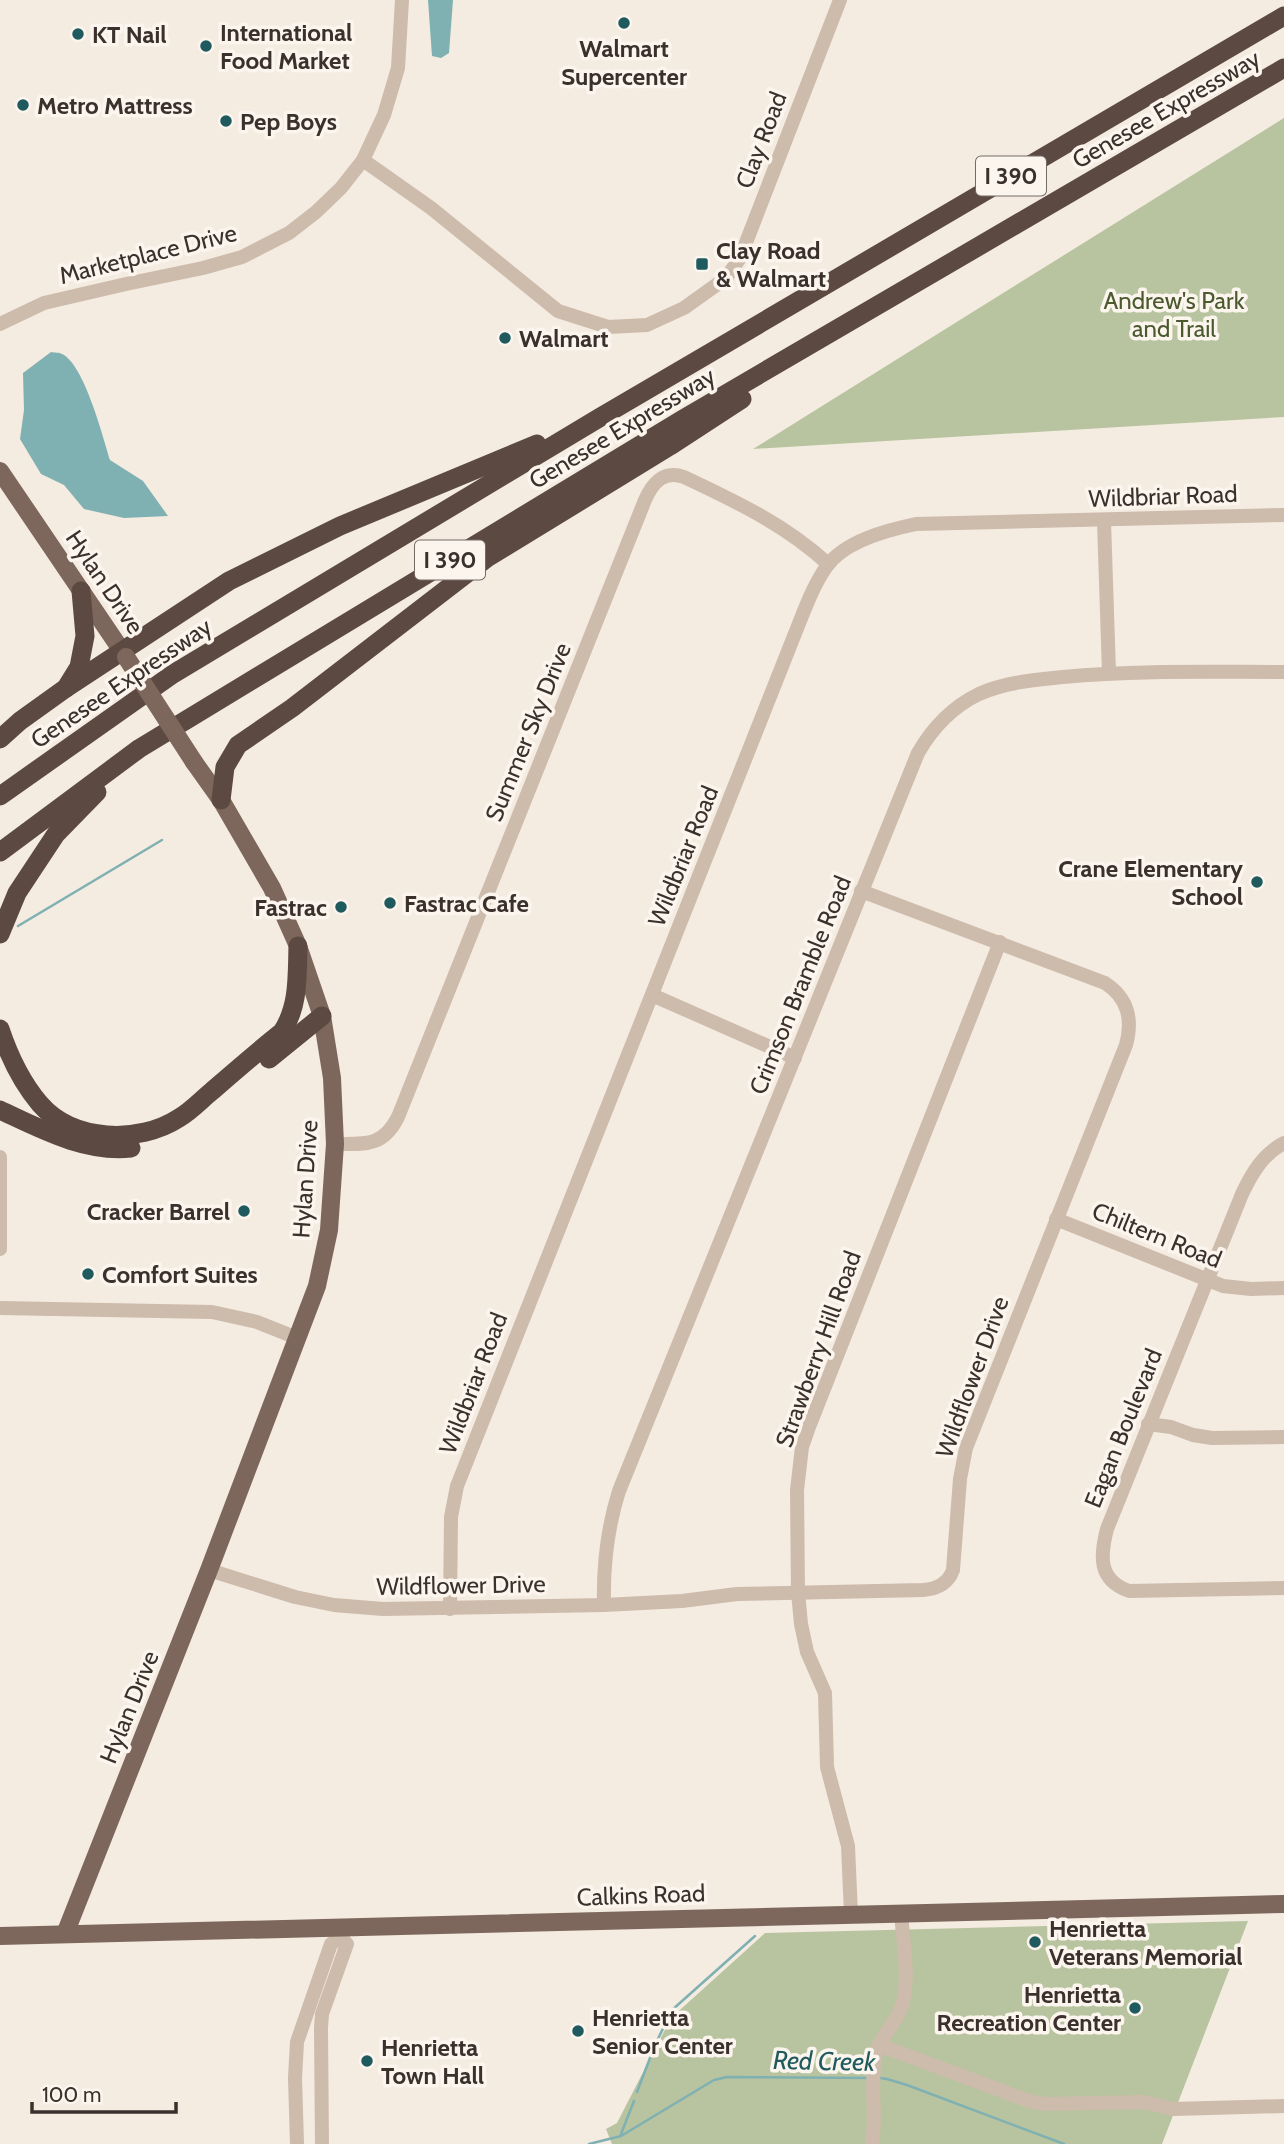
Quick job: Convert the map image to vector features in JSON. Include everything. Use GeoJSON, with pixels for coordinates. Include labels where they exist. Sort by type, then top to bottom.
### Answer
{"type":"FeatureCollection","features":[{"type":"Feature","properties":{"kind":"highway","name":"Genesee Expressway"},"geometry":{"type":"LineString","coordinates":[[0,796],[173,674],[599,418],[1284,16]]}},
{"type":"Feature","properties":{"kind":"highway","name":"Genesee Expressway"},"geometry":{"type":"LineString","coordinates":[[0,852],[140,748],[683,419],[1284,68]]}},
{"type":"Feature","properties":{"kind":"highway"},"geometry":{"type":"LineString","coordinates":[[221,800],[225,767],[238,745],[292,708],[487,558],[670,446],[913,286]]}},
{"type":"Feature","properties":{"kind":"highway"},"geometry":{"type":"LineString","coordinates":[[0,739],[66,688],[124,654],[229,581],[340,526],[599,418]]}},
{"type":"Feature","properties":{"kind":"highway"},"geometry":{"type":"LineString","coordinates":[[66,688],[79,667],[85,636],[81,591]]}},
{"type":"Feature","properties":{"kind":"highway"},"geometry":{"type":"LineString","coordinates":[[0,934],[17,893],[56,834],[140,748]]}},
{"type":"Feature","properties":{"kind":"highway"},"geometry":{"type":"LineString","coordinates":[[0,1029],[7,1051],[21,1077],[41,1106],[62,1121],[92,1133],[124,1136],[151,1132],[179,1118],[282,1031],[292,1014],[298,946]]}},
{"type":"Feature","properties":{"kind":"highway"},"geometry":{"type":"LineString","coordinates":[[0,1110],[70,1140],[98,1148],[152,1145],[183,1129],[322,1016]]}},
{"type":"Feature","properties":{"kind":"main road","name":"Hylan Drive"},"geometry":{"type":"LineString","coordinates":[[0,471],[221,800],[272,888],[298,946],[322,1016],[332,1078],[335,1144],[330,1230],[317,1286],[209,1570],[65,1934]]}},
{"type":"Feature","properties":{"kind":"main road","name":"Calkins Road"},"geometry":{"type":"LineString","coordinates":[[0,1936],[341,1933],[851,1914],[1284,1904]]}},
{"type":"Feature","properties":{"kind":"street","name":"Marketplace Drive"},"geometry":{"type":"LineString","coordinates":[[0,324],[44,303],[242,257],[289,233],[316,212],[341,188],[363,160],[384,115],[398,68],[402,0]]}},
{"type":"Feature","properties":{"kind":"street","name":"Clay Road"},"geometry":{"type":"LineString","coordinates":[[363,160],[431,208],[558,311],[608,327],[647,325],[684,308],[714,289],[726,278],[740,258],[840,0]]}},
{"type":"Feature","properties":{"kind":"street","name":"Summer Sky Drive"},"geometry":{"type":"LineString","coordinates":[[335,1144],[377,1141],[392,1128],[398,1117],[653,484],[668,474],[684,477],[786,530],[808,545],[828,564]]}},
{"type":"Feature","properties":{"kind":"street","name":"Wildbriar Road"},"geometry":{"type":"LineString","coordinates":[[450,1609],[451,1517],[457,1486],[798,626],[828,564],[866,538],[916,524],[1284,515]]}},
{"type":"Feature","properties":{"kind":"street"},"geometry":{"type":"LineString","coordinates":[[1104,521],[1109,673]]}},
{"type":"Feature","properties":{"kind":"street","name":"Crimson Bramble Road"},"geometry":{"type":"LineString","coordinates":[[604,1605],[603,1577],[608,1529],[619,1491],[861,891],[918,753],[928,737],[950,712],[979,694],[1012,683],[1109,673],[1284,672]]}},
{"type":"Feature","properties":{"kind":"street","name":"Wildflower Drive"},"geometry":{"type":"LineString","coordinates":[[209,1570],[286,1595],[334,1605],[383,1609],[604,1605],[682,1601],[737,1594],[923,1590],[936,1588],[949,1579],[953,1570],[960,1479],[966,1448],[1126,1045],[1129,1012],[1121,996],[1105,983],[861,891]]}},
{"type":"Feature","properties":{"kind":"street","name":"Strawberry Hill Road"},"geometry":{"type":"LineString","coordinates":[[851,1914],[848,1846],[827,1768],[825,1693],[807,1652],[801,1624],[797,1490],[802,1447],[1000,942]]}},
{"type":"Feature","properties":{"kind":"street"},"geometry":{"type":"LineString","coordinates":[[652,995],[795,1058]]}},
{"type":"Feature","properties":{"kind":"street","name":"Eagan Boulevard"},"geometry":{"type":"LineString","coordinates":[[1284,1143],[1274,1148],[1252,1173],[1148,1424],[1103,1544],[1104,1566],[1112,1582],[1129,1591],[1284,1588]]}},
{"type":"Feature","properties":{"kind":"street"},"geometry":{"type":"LineString","coordinates":[[0,1157],[0,1249]]}},
{"type":"Feature","properties":{"kind":"street","name":"Chiltern Road"},"geometry":{"type":"LineString","coordinates":[[1056,1219],[1206,1281],[1236,1288],[1284,1288]]}},
{"type":"Feature","properties":{"kind":"street"},"geometry":{"type":"LineString","coordinates":[[0,1308],[212,1312],[257,1322],[297,1338]]}},
{"type":"Feature","properties":{"kind":"street"},"geometry":{"type":"LineString","coordinates":[[1148,1424],[1212,1438],[1284,1437]]}},
{"type":"Feature","properties":{"kind":"street"},"geometry":{"type":"LineString","coordinates":[[872,2144],[874,2061],[879,2045],[897,2017],[905,1984],[901,1913]]}},
{"type":"Feature","properties":{"kind":"street"},"geometry":{"type":"LineString","coordinates":[[297,2144],[297,2042],[331,1944],[341,1933],[347,1944],[322,2014],[320,2033],[322,2144]]}},
{"type":"Feature","properties":{"kind":"street"},"geometry":{"type":"LineString","coordinates":[[879,2045],[1037,2103],[1144,2102],[1173,2109],[1284,2106]]}},
{"type":"Feature","properties":{"kind":"green space","name":"Andrew's Park and Trail"},"geometry":{"type":"Polygon","coordinates":[[[1284,118],[1284,417],[753,449],[1284,118]]]}},
{"type":"Feature","properties":{"kind":"green space"},"geometry":{"type":"Polygon","coordinates":[[[1248,1921],[1162,2144],[612,2144],[606,2129],[617,2123],[671,2018],[765,1933],[1248,1921]]]}},
{"type":"Feature","properties":{"kind":"water"},"geometry":{"type":"Polygon","coordinates":[[[428,0],[453,0],[449,53],[441,58],[432,56],[428,0]]]}},
{"type":"Feature","properties":{"kind":"water"},"geometry":{"type":"Polygon","coordinates":[[[51,352],[62,354],[78,372],[92,402],[110,460],[143,481],[168,516],[124,518],[84,509],[64,485],[41,474],[20,439],[24,410],[23,373],[51,352]]]}},
{"type":"Feature","properties":{"kind":"waterway"},"geometry":{"type":"LineString","coordinates":[[18,926],[162,840]]}},
{"type":"Feature","properties":{"kind":"waterway"},"geometry":{"type":"LineString","coordinates":[[637,2092],[672,2010],[755,1936]]}},
{"type":"Feature","properties":{"kind":"waterway","name":"Red Creek"},"geometry":{"type":"LineString","coordinates":[[589,2144],[621,2136],[714,2080],[727,2077],[869,2078]]}},
{"type":"Feature","properties":{"kind":"waterway","name":"Red Creek"},"geometry":{"type":"LineString","coordinates":[[880,2078],[907,2085],[1064,2144]]}},
{"type":"Feature","properties":{"kind":"waterway"},"geometry":{"type":"LineString","coordinates":[[621,2134],[634,2101]]}},
{"type":"Feature","properties":{"kind":"place","name":"Walmart Supercenter"},"geometry":{"type":"Point","coordinates":[624,23]}},
{"type":"Feature","properties":{"kind":"place","name":"KT Nail"},"geometry":{"type":"Point","coordinates":[78,34]}},
{"type":"Feature","properties":{"kind":"place","name":"International Food Market"},"geometry":{"type":"Point","coordinates":[206,46]}},
{"type":"Feature","properties":{"kind":"place","name":"Metro Mattress"},"geometry":{"type":"Point","coordinates":[23,105]}},
{"type":"Feature","properties":{"kind":"place","name":"Pep Boys"},"geometry":{"type":"Point","coordinates":[226,121]}},
{"type":"Feature","properties":{"kind":"place","name":"Clay Road & Walmart"},"geometry":{"type":"Point","coordinates":[702,264]}},
{"type":"Feature","properties":{"kind":"place","name":"Walmart"},"geometry":{"type":"Point","coordinates":[505,338]}},
{"type":"Feature","properties":{"kind":"place","name":"Crane Elementary School"},"geometry":{"type":"Point","coordinates":[1257,882]}},
{"type":"Feature","properties":{"kind":"place","name":"Fastrac Cafe"},"geometry":{"type":"Point","coordinates":[390,903]}},
{"type":"Feature","properties":{"kind":"place","name":"Fastrac"},"geometry":{"type":"Point","coordinates":[341,907]}},
{"type":"Feature","properties":{"kind":"place","name":"Cracker Barrel"},"geometry":{"type":"Point","coordinates":[244,1211]}},
{"type":"Feature","properties":{"kind":"place","name":"Comfort Suites"},"geometry":{"type":"Point","coordinates":[88,1274]}},
{"type":"Feature","properties":{"kind":"place","name":"Henrietta Veterans Memorial"},"geometry":{"type":"Point","coordinates":[1035,1942]}},
{"type":"Feature","properties":{"kind":"place","name":"Henrietta Recreation Center"},"geometry":{"type":"Point","coordinates":[1135,2008]}},
{"type":"Feature","properties":{"kind":"place","name":"Henrietta Senior Center"},"geometry":{"type":"Point","coordinates":[578,2031]}},
{"type":"Feature","properties":{"kind":"place","name":"Henrietta Town Hall"},"geometry":{"type":"Point","coordinates":[367,2061]}}]}
